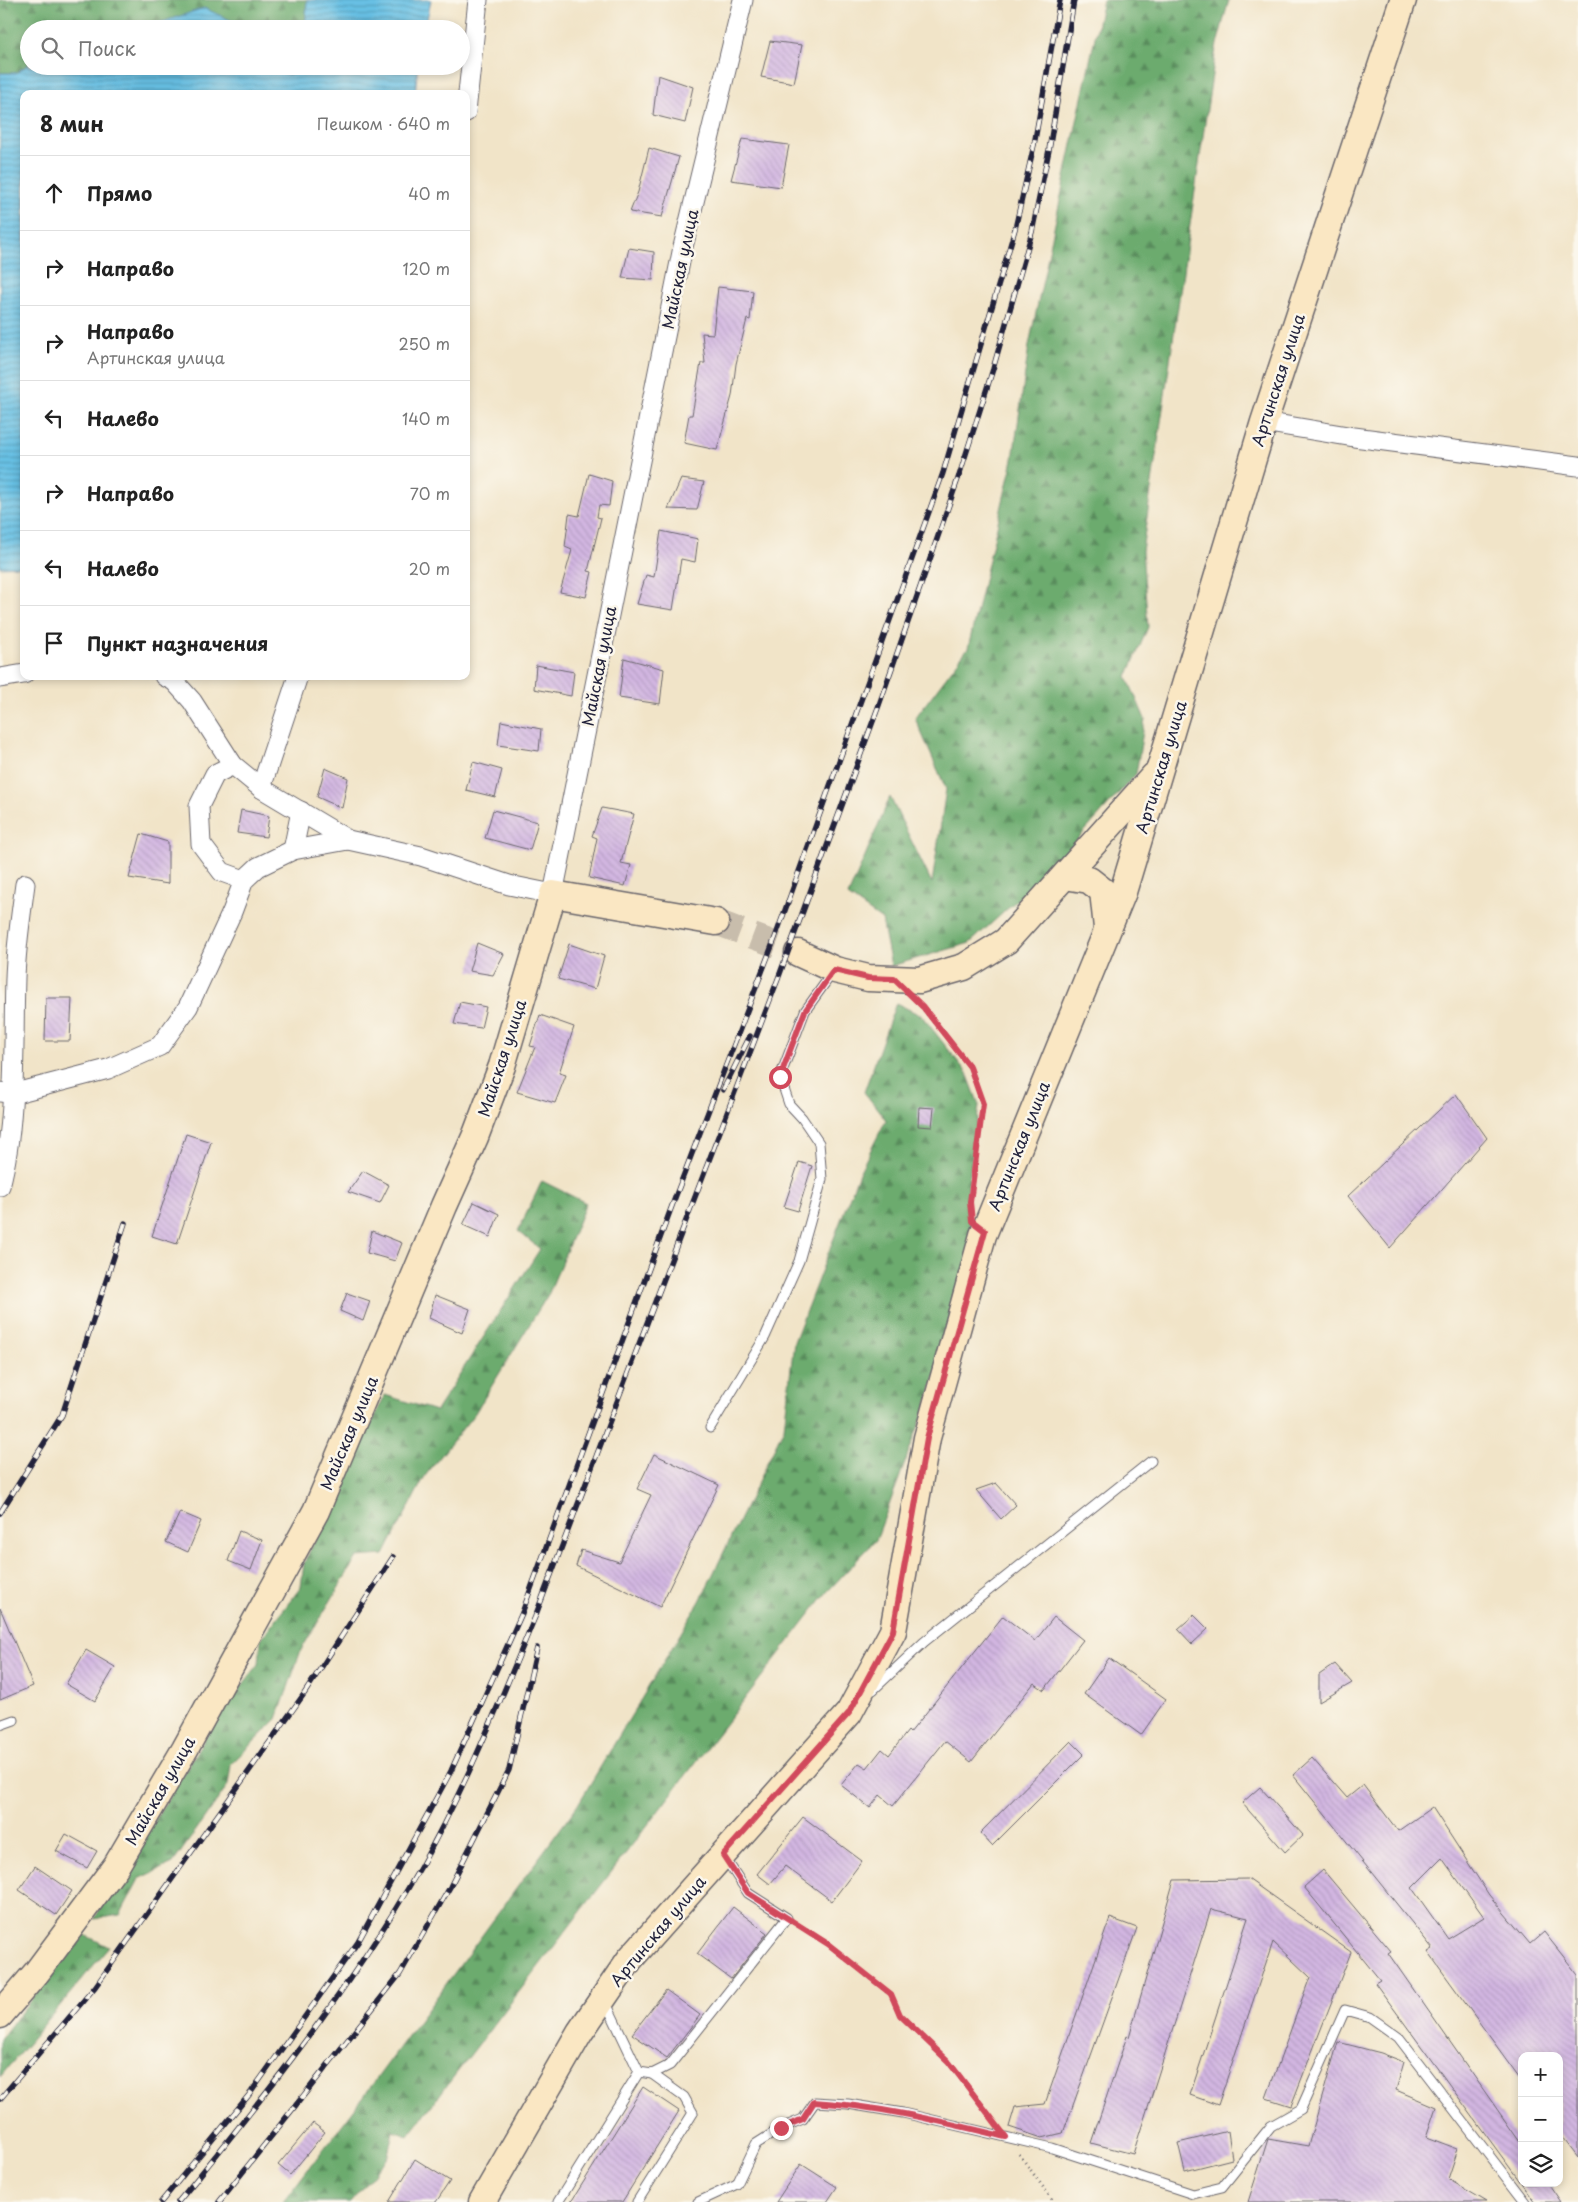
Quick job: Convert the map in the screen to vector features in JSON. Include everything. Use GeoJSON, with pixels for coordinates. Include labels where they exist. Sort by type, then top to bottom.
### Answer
{"type":"FeatureCollection","features":[{"type":"Feature","properties":{"kind":"street"},"geometry":{"type":"LineString","coordinates":[[470,75],[478,0]]}},
{"type":"Feature","properties":{"kind":"street","name":"Майская улица"},"geometry":{"type":"LineString","coordinates":[[0,2015],[37,1972],[116,1866],[185,1749],[316,1511],[444,1206],[475,1137],[502,1066],[553,894],[683,247],[743,0]]}},
{"type":"Feature","properties":{"kind":"street","name":"Артинская улица"},"geometry":{"type":"LineString","coordinates":[[482,2202],[580,2032],[630,1959],[849,1713],[893,1631],[927,1438],[985,1231],[1123,892],[1264,422],[1403,0]]}},
{"type":"Feature","properties":{"kind":"street"},"geometry":{"type":"LineString","coordinates":[[468,90],[470,75]]}},
{"type":"Feature","properties":{"kind":"street"},"geometry":{"type":"LineString","coordinates":[[1264,422],[1354,437],[1578,466]]}},
{"type":"Feature","properties":{"kind":"street"},"geometry":{"type":"LineString","coordinates":[[0,678],[20,675]]}},
{"type":"Feature","properties":{"kind":"street"},"geometry":{"type":"LineString","coordinates":[[172,680],[192,701],[233,765],[262,788],[348,840],[421,856],[509,885],[716,922]]}},
{"type":"Feature","properties":{"kind":"street"},"geometry":{"type":"LineString","coordinates":[[262,788],[297,680]]}},
{"type":"Feature","properties":{"kind":"street"},"geometry":{"type":"LineString","coordinates":[[233,765],[215,774],[199,806],[201,844],[222,872],[244,880]]}},
{"type":"Feature","properties":{"kind":"street"},"geometry":{"type":"LineString","coordinates":[[798,953],[834,970],[868,978],[919,980],[964,967],[1006,941],[1160,770]]}},
{"type":"Feature","properties":{"kind":"street"},"geometry":{"type":"LineString","coordinates":[[293,850],[300,811]]}},
{"type":"Feature","properties":{"kind":"street"},"geometry":{"type":"LineString","coordinates":[[6,1093],[108,1069],[160,1046],[188,1007],[232,912],[244,880],[258,867],[293,850],[348,840]]}},
{"type":"Feature","properties":{"kind":"street"},"geometry":{"type":"LineString","coordinates":[[1065,876],[1089,880],[1103,891],[1108,929]]}},
{"type":"Feature","properties":{"kind":"street"},"geometry":{"type":"LineString","coordinates":[[0,1186],[4,1173],[6,1093],[24,884]]}},
{"type":"Feature","properties":{"kind":"lane"},"geometry":{"type":"LineString","coordinates":[[710,1428],[765,1337],[799,1261],[822,1179],[819,1143],[802,1118],[789,1104],[780,1077],[805,1011],[834,970]]}},
{"type":"Feature","properties":{"kind":"lane"},"geometry":{"type":"LineString","coordinates":[[849,1713],[924,1642],[1151,1461]]}},
{"type":"Feature","properties":{"kind":"lane"},"geometry":{"type":"LineString","coordinates":[[0,1725],[14,1720]]}},
{"type":"Feature","properties":{"kind":"lane"},"geometry":{"type":"LineString","coordinates":[[652,2074],[670,2065],[787,1918],[748,1893],[723,1855]]}},
{"type":"Feature","properties":{"kind":"lane"},"geometry":{"type":"LineString","coordinates":[[604,1998],[639,2072]]}},
{"type":"Feature","properties":{"kind":"lane"},"geometry":{"type":"LineString","coordinates":[[698,2202],[737,2184],[756,2144],[781,2128],[803,2119],[814,2102],[848,2104],[903,2113],[1052,2148],[1193,2194],[1222,2187],[1271,2126],[1301,2109],[1345,2010],[1370,2017],[1398,2037],[1525,2202]]}},
{"type":"Feature","properties":{"kind":"lane"},"geometry":{"type":"LineString","coordinates":[[637,2202],[693,2113],[684,2097],[652,2074],[639,2072]]}},
{"type":"Feature","properties":{"kind":"lane"},"geometry":{"type":"LineString","coordinates":[[558,2202],[639,2072]]}},
{"type":"Feature","properties":{"kind":"path"},"geometry":{"type":"LineString","coordinates":[[894,979],[923,1007],[970,1067],[983,1104],[970,1202],[972,1221],[985,1231]]}},
{"type":"Feature","properties":{"kind":"path"},"geometry":{"type":"LineString","coordinates":[[787,1918],[828,1944],[891,1994],[900,2015],[948,2061],[1054,2202]]}},
{"type":"Feature","properties":{"kind":"green space"},"geometry":{"type":"Polygon","coordinates":[[[0,0],[307,0],[306,20],[20,20],[20,70],[16,73],[0,73],[0,0]]]}},
{"type":"Feature","properties":{"kind":"green space"},"geometry":{"type":"Polygon","coordinates":[[[1103,0],[1229,0],[1216,48],[1142,551],[1148,627],[1127,677],[1145,719],[1136,774],[1051,869],[970,943],[891,966],[882,920],[848,896],[890,797],[932,883],[946,789],[915,718],[968,648],[1013,459],[1029,345],[1103,0]]]}},
{"type":"Feature","properties":{"kind":"green space"},"geometry":{"type":"Polygon","coordinates":[[[896,1003],[922,1016],[967,1073],[979,1105],[966,1204],[974,1245],[928,1401],[876,1540],[827,1592],[408,2136],[393,2131],[387,2159],[350,2202],[283,2202],[358,2104],[577,1806],[700,1601],[784,1428],[794,1342],[859,1173],[886,1120],[864,1092],[896,1003]]]}},
{"type":"Feature","properties":{"kind":"green space"},"geometry":{"type":"Polygon","coordinates":[[[542,1181],[586,1203],[549,1293],[475,1413],[425,1476],[384,1555],[357,1557],[301,1650],[277,1719],[231,1764],[228,1785],[173,1863],[139,1879],[120,1915],[94,1919],[222,1711],[259,1664],[261,1639],[301,1587],[304,1563],[385,1395],[436,1411],[540,1249],[518,1231],[542,1181]]]}},
{"type":"Feature","properties":{"kind":"green space"},"geometry":{"type":"Polygon","coordinates":[[[83,1934],[109,1947],[0,2077],[0,2039],[83,1934]]]}},
{"type":"Feature","properties":{"kind":"water"},"geometry":{"type":"Polygon","coordinates":[[[307,0],[431,0],[427,20],[306,20],[307,0]]]}},
{"type":"Feature","properties":{"kind":"water"},"geometry":{"type":"Polygon","coordinates":[[[204,8],[230,20],[168,20],[204,8]]]}},
{"type":"Feature","properties":{"kind":"water"},"geometry":{"type":"Polygon","coordinates":[[[20,70],[20,75],[417,75],[415,90],[20,90],[20,566],[0,567],[0,73],[16,73],[20,70]]]}},
{"type":"Feature","properties":{"kind":"building"},"geometry":{"type":"Polygon","coordinates":[[[770,41],[802,45],[794,83],[761,77],[770,41]]]}},
{"type":"Feature","properties":{"kind":"building"},"geometry":{"type":"Polygon","coordinates":[[[658,75],[693,87],[685,123],[653,115],[658,75]]]}},
{"type":"Feature","properties":{"kind":"building"},"geometry":{"type":"Polygon","coordinates":[[[742,139],[789,145],[781,187],[731,180],[742,139]]]}},
{"type":"Feature","properties":{"kind":"building"},"geometry":{"type":"Polygon","coordinates":[[[649,148],[679,157],[662,217],[630,212],[638,192],[649,148]]]}},
{"type":"Feature","properties":{"kind":"building"},"geometry":{"type":"Polygon","coordinates":[[[629,248],[654,252],[653,280],[622,278],[629,248]]]}},
{"type":"Feature","properties":{"kind":"building"},"geometry":{"type":"Polygon","coordinates":[[[718,287],[753,291],[750,320],[747,319],[736,364],[732,396],[717,450],[684,443],[689,415],[692,415],[701,363],[705,363],[702,333],[713,334],[718,287]]]}},
{"type":"Feature","properties":{"kind":"building"},"geometry":{"type":"Polygon","coordinates":[[[589,474],[612,481],[609,506],[599,505],[597,517],[601,518],[588,571],[592,572],[586,597],[560,592],[572,550],[565,547],[569,514],[579,516],[589,474]]]}},
{"type":"Feature","properties":{"kind":"building"},"geometry":{"type":"Polygon","coordinates":[[[681,479],[704,482],[697,510],[668,509],[681,479]]]}},
{"type":"Feature","properties":{"kind":"building"},"geometry":{"type":"Polygon","coordinates":[[[661,531],[698,539],[695,562],[681,559],[673,610],[637,604],[646,575],[654,577],[661,531]]]}},
{"type":"Feature","properties":{"kind":"building"},"geometry":{"type":"Polygon","coordinates":[[[624,658],[664,669],[660,704],[619,698],[624,658]]]}},
{"type":"Feature","properties":{"kind":"building"},"geometry":{"type":"Polygon","coordinates":[[[536,665],[574,672],[571,696],[534,689],[536,665]]]}},
{"type":"Feature","properties":{"kind":"building"},"geometry":{"type":"Polygon","coordinates":[[[501,721],[541,729],[539,751],[498,745],[501,721]]]}},
{"type":"Feature","properties":{"kind":"building"},"geometry":{"type":"Polygon","coordinates":[[[473,762],[502,770],[495,797],[466,790],[473,762]]]}},
{"type":"Feature","properties":{"kind":"building"},"geometry":{"type":"Polygon","coordinates":[[[325,768],[348,778],[342,808],[317,797],[325,768]]]}},
{"type":"Feature","properties":{"kind":"building"},"geometry":{"type":"Polygon","coordinates":[[[602,808],[634,814],[621,863],[631,865],[625,886],[589,878],[597,838],[592,836],[602,808]]]}},
{"type":"Feature","properties":{"kind":"building"},"geometry":{"type":"Polygon","coordinates":[[[241,810],[269,816],[266,837],[237,833],[241,810]]]}},
{"type":"Feature","properties":{"kind":"building"},"geometry":{"type":"Polygon","coordinates":[[[493,810],[538,822],[530,850],[485,838],[493,810]]]}},
{"type":"Feature","properties":{"kind":"building"},"geometry":{"type":"Polygon","coordinates":[[[141,834],[168,842],[168,884],[129,878],[141,834]]]}},
{"type":"Feature","properties":{"kind":"building"},"geometry":{"type":"Polygon","coordinates":[[[477,943],[504,954],[493,975],[469,971],[477,943]]]}},
{"type":"Feature","properties":{"kind":"building"},"geometry":{"type":"Polygon","coordinates":[[[569,944],[604,956],[595,989],[558,979],[569,944]]]}},
{"type":"Feature","properties":{"kind":"building"},"geometry":{"type":"Polygon","coordinates":[[[46,998],[72,998],[70,1041],[45,1041],[46,998]]]}},
{"type":"Feature","properties":{"kind":"building"},"geometry":{"type":"Polygon","coordinates":[[[460,1002],[486,1007],[481,1028],[454,1024],[460,1002]]]}},
{"type":"Feature","properties":{"kind":"building"},"geometry":{"type":"Polygon","coordinates":[[[540,1015],[574,1027],[559,1073],[566,1075],[555,1103],[517,1092],[535,1047],[530,1046],[540,1015]]]}},
{"type":"Feature","properties":{"kind":"building"},"geometry":{"type":"Polygon","coordinates":[[[1456,1094],[1487,1138],[1390,1248],[1348,1196],[1456,1094]]]}},
{"type":"Feature","properties":{"kind":"building"},"geometry":{"type":"Polygon","coordinates":[[[919,1107],[934,1108],[932,1127],[918,1126],[919,1107]]]}},
{"type":"Feature","properties":{"kind":"building"},"geometry":{"type":"Polygon","coordinates":[[[186,1134],[211,1142],[177,1244],[152,1236],[186,1134]]]}},
{"type":"Feature","properties":{"kind":"building"},"geometry":{"type":"Polygon","coordinates":[[[799,1162],[812,1166],[798,1211],[784,1207],[799,1162]]]}},
{"type":"Feature","properties":{"kind":"building"},"geometry":{"type":"Polygon","coordinates":[[[363,1171],[389,1185],[380,1203],[348,1192],[363,1171]]]}},
{"type":"Feature","properties":{"kind":"building"},"geometry":{"type":"Polygon","coordinates":[[[474,1202],[499,1214],[490,1237],[463,1225],[474,1202]]]}},
{"type":"Feature","properties":{"kind":"building"},"geometry":{"type":"Polygon","coordinates":[[[372,1231],[402,1243],[395,1261],[367,1253],[372,1231]]]}},
{"type":"Feature","properties":{"kind":"building"},"geometry":{"type":"Polygon","coordinates":[[[347,1293],[370,1301],[363,1321],[340,1311],[347,1293]]]}},
{"type":"Feature","properties":{"kind":"building"},"geometry":{"type":"Polygon","coordinates":[[[435,1295],[470,1309],[462,1333],[429,1318],[435,1295]]]}},
{"type":"Feature","properties":{"kind":"building"},"geometry":{"type":"Polygon","coordinates":[[[654,1454],[719,1485],[660,1607],[576,1566],[581,1550],[619,1562],[651,1495],[637,1489],[654,1454]]]}},
{"type":"Feature","properties":{"kind":"building"},"geometry":{"type":"Polygon","coordinates":[[[996,1483],[1016,1505],[1001,1519],[976,1490],[996,1483]]]}},
{"type":"Feature","properties":{"kind":"building"},"geometry":{"type":"Polygon","coordinates":[[[180,1512],[201,1521],[188,1552],[166,1542],[180,1512]]]}},
{"type":"Feature","properties":{"kind":"building"},"geometry":{"type":"Polygon","coordinates":[[[239,1531],[262,1540],[251,1570],[228,1561],[239,1531]]]}},
{"type":"Feature","properties":{"kind":"building"},"geometry":{"type":"Polygon","coordinates":[[[0,1608],[33,1686],[0,1700],[0,1608]]]}},
{"type":"Feature","properties":{"kind":"building"},"geometry":{"type":"Polygon","coordinates":[[[1194,1615],[1208,1629],[1192,1644],[1178,1629],[1194,1615]]]}},
{"type":"Feature","properties":{"kind":"building"},"geometry":{"type":"Polygon","coordinates":[[[1003,1616],[1035,1641],[1054,1617],[1083,1640],[1044,1690],[1034,1683],[971,1762],[945,1741],[893,1806],[880,1795],[870,1808],[841,1785],[859,1763],[867,1768],[882,1749],[889,1755],[908,1731],[910,1733],[1003,1616]]]}},
{"type":"Feature","properties":{"kind":"building"},"geometry":{"type":"Polygon","coordinates":[[[86,1650],[115,1667],[95,1701],[66,1684],[86,1650]]]}},
{"type":"Feature","properties":{"kind":"building"},"geometry":{"type":"Polygon","coordinates":[[[1109,1658],[1166,1699],[1141,1735],[1084,1694],[1109,1658]]]}},
{"type":"Feature","properties":{"kind":"building"},"geometry":{"type":"Polygon","coordinates":[[[1335,1664],[1352,1683],[1319,1702],[1319,1675],[1335,1664]]]}},
{"type":"Feature","properties":{"kind":"building"},"geometry":{"type":"Polygon","coordinates":[[[1071,1741],[1084,1754],[992,1846],[980,1833],[1071,1741]]]}},
{"type":"Feature","properties":{"kind":"building"},"geometry":{"type":"Polygon","coordinates":[[[1312,1758],[1347,1798],[1363,1785],[1398,1831],[1432,1807],[1489,1895],[1530,1944],[1544,1932],[1578,1975],[1578,2158],[1563,2138],[1563,2052],[1518,2052],[1518,2076],[1428,1952],[1433,1949],[1293,1775],[1312,1758]],[[1442,1858],[1412,1888],[1448,1939],[1484,1917],[1442,1858]]]}},
{"type":"Feature","properties":{"kind":"building"},"geometry":{"type":"Polygon","coordinates":[[[1260,1787],[1303,1835],[1285,1852],[1242,1803],[1260,1787]]]}},
{"type":"Feature","properties":{"kind":"building"},"geometry":{"type":"Polygon","coordinates":[[[803,1817],[862,1861],[832,1901],[785,1866],[770,1884],[757,1874],[803,1817]]]}},
{"type":"Feature","properties":{"kind":"building"},"geometry":{"type":"Polygon","coordinates":[[[66,1834],[97,1851],[87,1868],[56,1851],[66,1834]]]}},
{"type":"Feature","properties":{"kind":"building"},"geometry":{"type":"Polygon","coordinates":[[[35,1866],[72,1891],[56,1915],[19,1890],[35,1866]]]}},
{"type":"Feature","properties":{"kind":"building"},"geometry":{"type":"Polygon","coordinates":[[[1323,1870],[1391,1951],[1388,1953],[1518,2139],[1518,2179],[1375,1983],[1380,1980],[1304,1887],[1323,1870]]]}},
{"type":"Feature","properties":{"kind":"building"},"geometry":{"type":"Polygon","coordinates":[[[1248,1879],[1351,1952],[1291,2106],[1266,2098],[1310,1977],[1273,1942],[1218,2105],[1190,2095],[1248,1918],[1211,1909],[1133,2154],[1091,2143],[1127,2036],[1129,2037],[1174,1880],[1248,1879]]]}},
{"type":"Feature","properties":{"kind":"building"},"geometry":{"type":"Polygon","coordinates":[[[733,1907],[767,1933],[731,1979],[697,1954],[733,1907]]]}},
{"type":"Feature","properties":{"kind":"building"},"geometry":{"type":"Polygon","coordinates":[[[1110,1918],[1137,1928],[1063,2133],[1042,2138],[1009,2127],[1015,2107],[1045,2104],[1110,1918]]]}},
{"type":"Feature","properties":{"kind":"building"},"geometry":{"type":"Polygon","coordinates":[[[666,1990],[700,2015],[667,2058],[632,2034],[666,1990]]]}},
{"type":"Feature","properties":{"kind":"building"},"geometry":{"type":"Polygon","coordinates":[[[1338,2042],[1381,2053],[1404,2062],[1396,2090],[1436,2107],[1426,2137],[1458,2149],[1448,2179],[1487,2202],[1248,2202],[1268,2139],[1308,2146],[1338,2042]]]}},
{"type":"Feature","properties":{"kind":"building"},"geometry":{"type":"Polygon","coordinates":[[[643,2087],[679,2111],[622,2202],[571,2202],[643,2087]]]}},
{"type":"Feature","properties":{"kind":"building"},"geometry":{"type":"Polygon","coordinates":[[[313,2123],[325,2132],[290,2175],[278,2165],[313,2123]]]}},
{"type":"Feature","properties":{"kind":"building"},"geometry":{"type":"Polygon","coordinates":[[[1228,2131],[1232,2159],[1185,2171],[1178,2143],[1228,2131]]]}},
{"type":"Feature","properties":{"kind":"building"},"geometry":{"type":"Polygon","coordinates":[[[415,2159],[450,2181],[436,2202],[389,2202],[415,2159]]]}},
{"type":"Feature","properties":{"kind":"building"},"geometry":{"type":"Polygon","coordinates":[[[801,2164],[837,2187],[827,2202],[776,2202],[801,2164]]]}},
{"type":"Feature","properties":{"kind":"building"},"geometry":{"type":"Polygon","coordinates":[[[1524,2187],[1551,2187],[1561,2202],[1535,2202],[1524,2187]]]}},
{"type":"Feature","properties":{"kind":"tunnel"},"geometry":{"type":"LineString","coordinates":[[716,922],[798,953]]}},
{"type":"Feature","properties":{"kind":"railway"},"geometry":{"type":"LineString","coordinates":[[161,2202],[249,2095],[358,1942],[451,1771],[522,1613],[676,1195],[775,938],[943,473],[1015,229],[1034,145],[1060,0]]}},
{"type":"Feature","properties":{"kind":"railway"},"geometry":{"type":"LineString","coordinates":[[178,2202],[306,2040],[365,1956],[393,1912],[420,1868],[452,1807],[509,1681],[778,979],[879,705],[959,476],[993,369],[1032,232],[1049,150],[1074,0]]}},
{"type":"Feature","properties":{"kind":"railway"},"geometry":{"type":"LineString","coordinates":[[723,1090],[750,1036]]}},
{"type":"Feature","properties":{"kind":"railway"},"geometry":{"type":"LineString","coordinates":[[0,1513],[62,1415],[125,1223]]}},
{"type":"Feature","properties":{"kind":"railway"},"geometry":{"type":"LineString","coordinates":[[0,2099],[95,1987],[304,1694],[393,1557]]}},
{"type":"Feature","properties":{"kind":"railway"},"geometry":{"type":"LineString","coordinates":[[219,2202],[400,1974],[450,1887],[509,1770],[537,1648]]}},
{"type":"Feature","properties":{"kind":"route"},"geometry":{"type":"LineString","coordinates":[[780,1077],[805,1011],[834,970],[868,978],[894,979],[923,1007],[970,1067],[983,1104],[970,1202],[972,1221],[985,1231],[927,1438],[893,1631],[849,1713],[723,1855],[748,1893],[828,1944],[891,1994],[900,2015],[948,2061],[1006,2137],[903,2113],[848,2104],[814,2102],[803,2119],[781,2128]]}}]}
